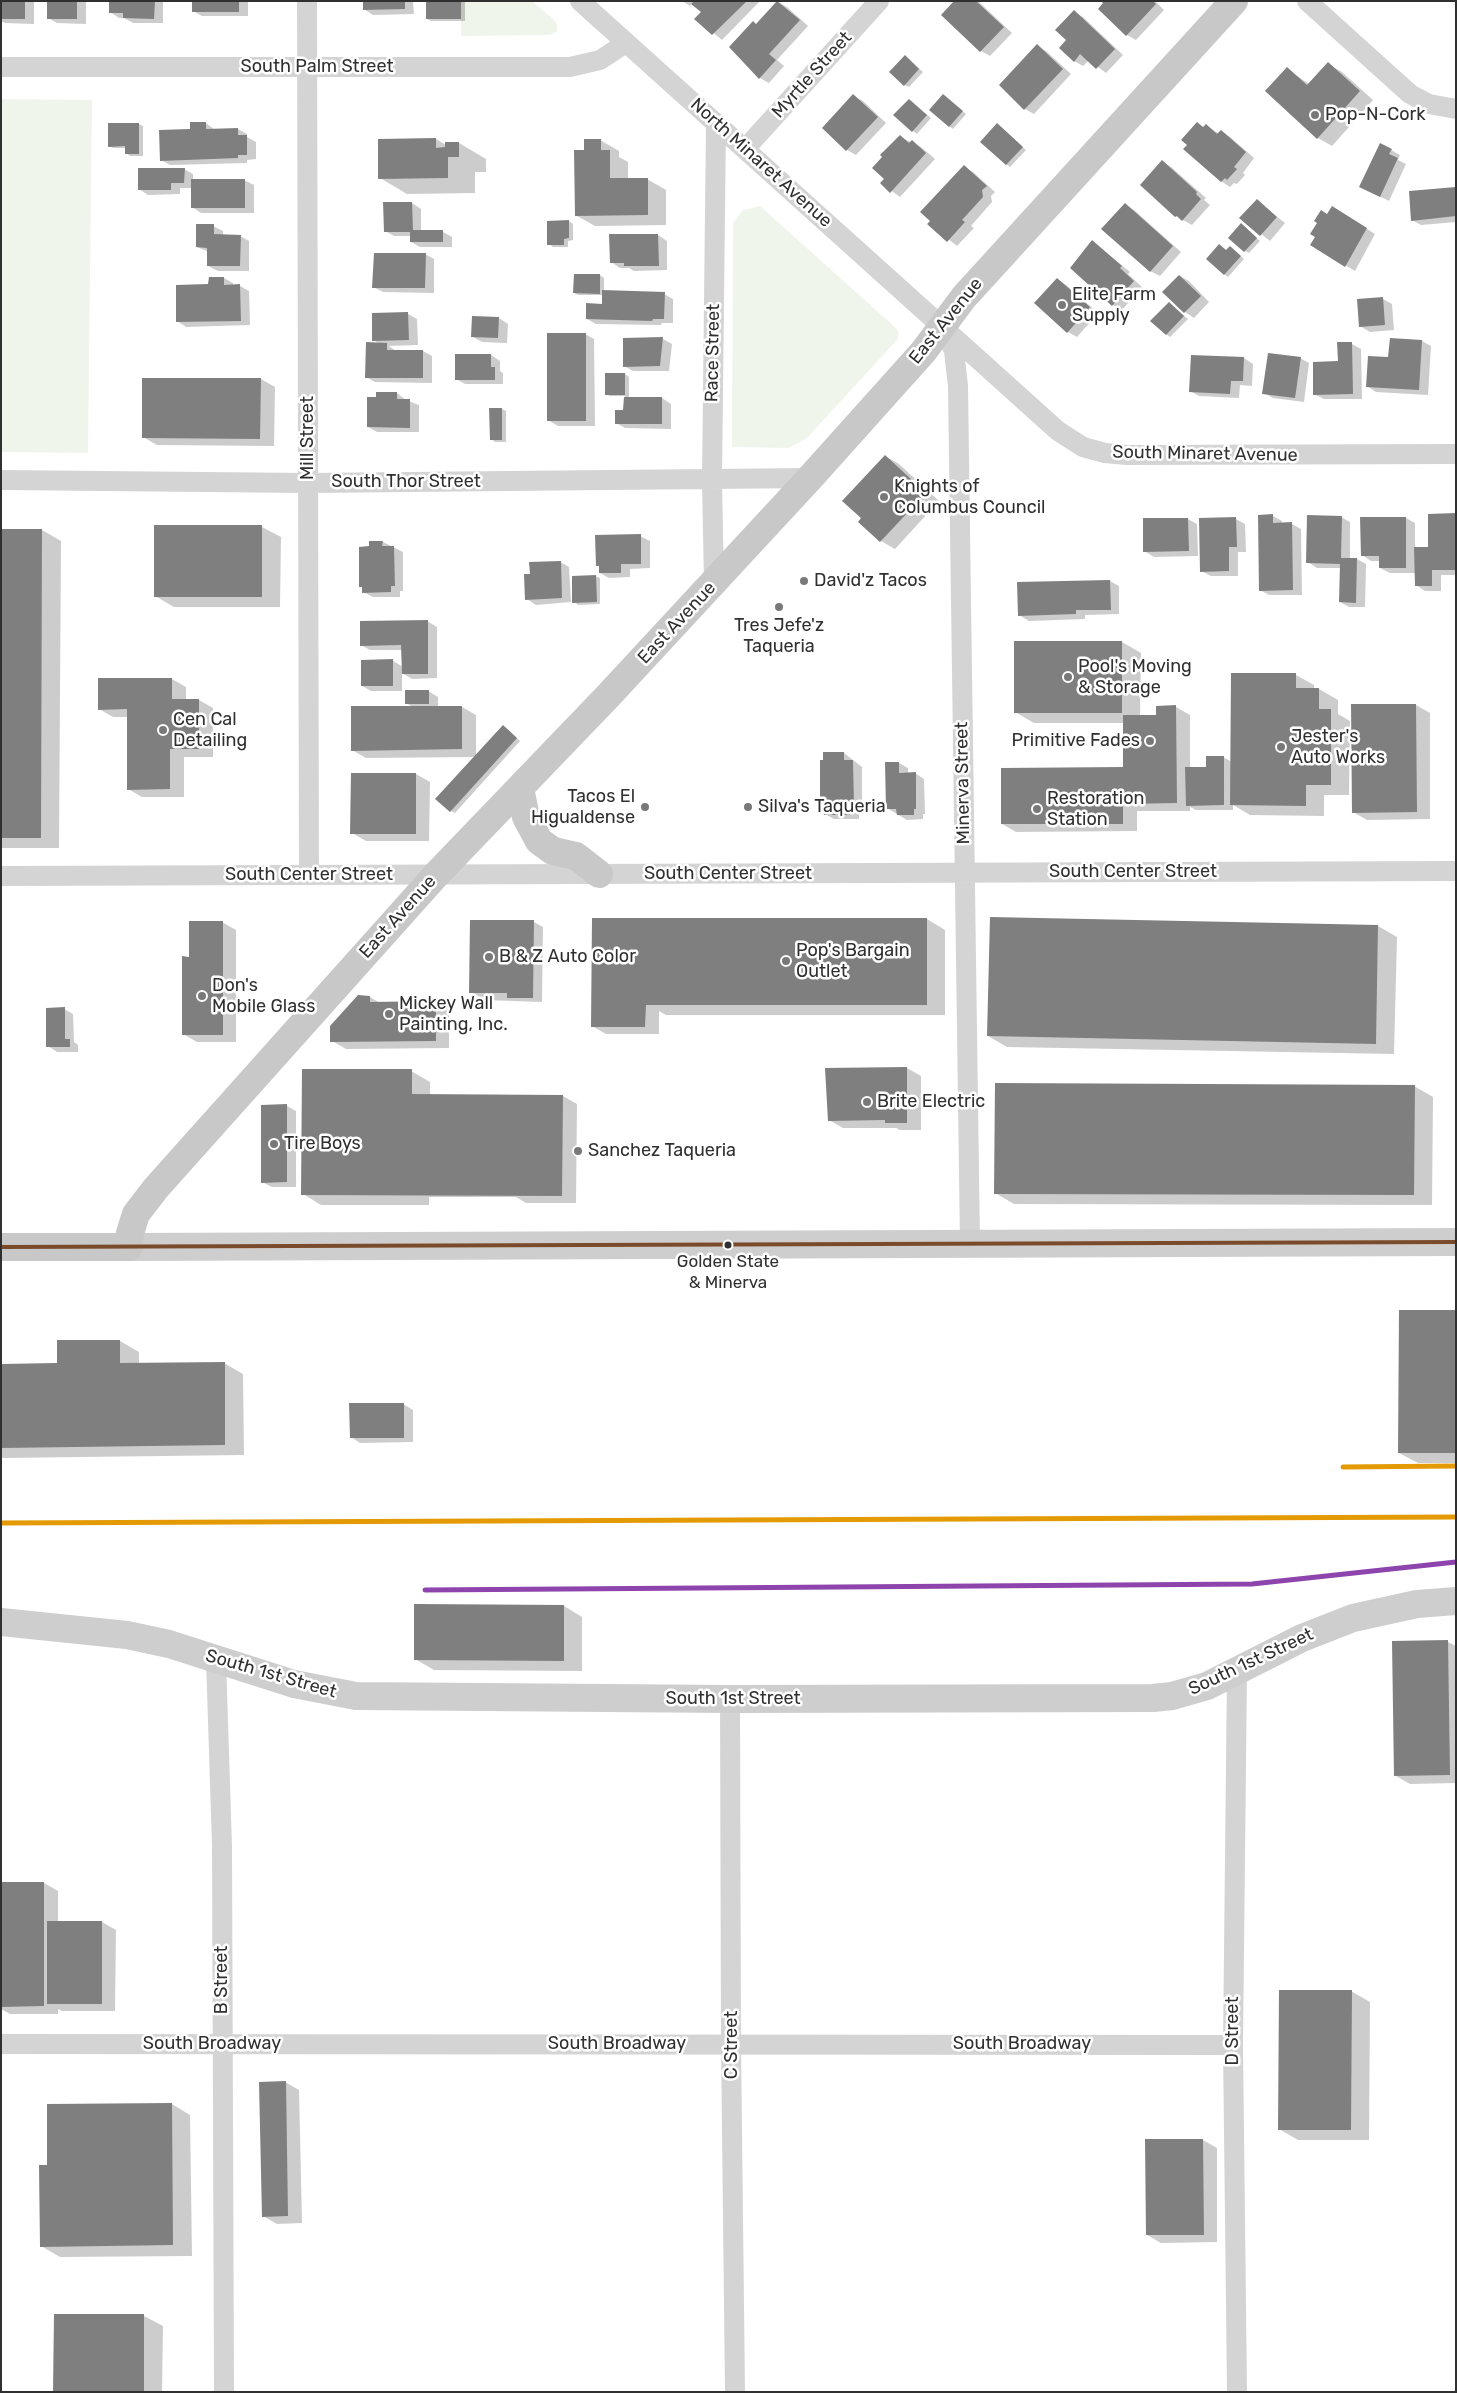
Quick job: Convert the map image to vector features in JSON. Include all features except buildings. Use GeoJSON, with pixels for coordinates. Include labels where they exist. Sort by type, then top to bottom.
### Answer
{"type":"FeatureCollection","features":[{"type":"Feature","properties":{"kind":"main road","name":"East Avenue"},"geometry":{"type":"LineString","coordinates":[[129,1247],[134,1220],[144,1203],[436,875],[714,584],[923,352],[970,290],[1234,1]]}},
{"type":"Feature","properties":{"kind":"main road"},"geometry":{"type":"LineString","coordinates":[[520,788],[526,817],[540,841],[553,851],[576,856],[599,874]]}},
{"type":"Feature","properties":{"kind":"main road"},"geometry":{"type":"LineString","coordinates":[[1,1247],[129,1247]]}},
{"type":"Feature","properties":{"kind":"street","name":"Mill Street"},"geometry":{"type":"LineString","coordinates":[[307,1],[309,875]]}},
{"type":"Feature","properties":{"kind":"street","name":"North Minaret Avenue"},"geometry":{"type":"LineString","coordinates":[[580,1],[942,325]]}},
{"type":"Feature","properties":{"kind":"street","name":"Myrtle Street"},"geometry":{"type":"LineString","coordinates":[[745,149],[879,1]]}},
{"type":"Feature","properties":{"kind":"street"},"geometry":{"type":"LineString","coordinates":[[1307,1],[1410,94],[1429,104],[1456,109]]}},
{"type":"Feature","properties":{"kind":"street","name":"South Palm Street"},"geometry":{"type":"LineString","coordinates":[[1,67],[570,67],[600,60],[626,43]]}},
{"type":"Feature","properties":{"kind":"street","name":"Race Street"},"geometry":{"type":"LineString","coordinates":[[714,584],[712,480],[716,123]]}},
{"type":"Feature","properties":{"kind":"street","name":"South Minaret Avenue"},"geometry":{"type":"LineString","coordinates":[[942,325],[1064,435],[1083,447],[1096,452],[1127,455],[1456,454]]}},
{"type":"Feature","properties":{"kind":"street","name":"Minerva Street"},"geometry":{"type":"LineString","coordinates":[[942,325],[948,334],[954,351],[958,386],[970,1244]]}},
{"type":"Feature","properties":{"kind":"street"},"geometry":{"type":"LineString","coordinates":[[958,386],[968,373],[986,365]]}},
{"type":"Feature","properties":{"kind":"street","name":"South Thor Street"},"geometry":{"type":"LineString","coordinates":[[1,480],[308,483],[810,478]]}},
{"type":"Feature","properties":{"kind":"street","name":"South Center Street"},"geometry":{"type":"LineString","coordinates":[[1,876],[1456,871]]}},
{"type":"Feature","properties":{"kind":"street"},"geometry":{"type":"LineString","coordinates":[[129,1247],[1456,1242]]}},
{"type":"Feature","properties":{"kind":"street","name":"South 1st Street"},"geometry":{"type":"LineString","coordinates":[[1,1622],[127,1635],[169,1644],[294,1684],[356,1696],[730,1699],[1153,1698],[1191,1692],[1238,1671],[1302,1638],[1353,1618],[1417,1604],[1456,1601]]}},
{"type":"Feature","properties":{"kind":"street","name":"B Street"},"geometry":{"type":"LineString","coordinates":[[216,1659],[222,1846],[224,2392]]}},
{"type":"Feature","properties":{"kind":"street","name":"D Street"},"geometry":{"type":"LineString","coordinates":[[1237,2392],[1233,2044],[1238,1671]]}},
{"type":"Feature","properties":{"kind":"street","name":"C Street"},"geometry":{"type":"LineString","coordinates":[[730,1699],[735,2392]]}},
{"type":"Feature","properties":{"kind":"street","name":"South Broadway"},"geometry":{"type":"LineString","coordinates":[[1,2044],[1233,2044]]}},
{"type":"Feature","properties":{"kind":"shaded area"},"geometry":{"type":"Polygon","coordinates":[[[461,1],[532,1],[554,20],[557,24],[557,31],[550,35],[461,36],[461,1]]]}},
{"type":"Feature","properties":{"kind":"shaded area"},"geometry":{"type":"Polygon","coordinates":[[[1,99],[92,100],[88,453],[1,452],[1,99]]]}},
{"type":"Feature","properties":{"kind":"shaded area"},"geometry":{"type":"Polygon","coordinates":[[[760,206],[896,328],[899,333],[897,340],[806,439],[788,448],[732,447],[733,223],[743,210],[760,206]]]}},
{"type":"Feature","properties":{"kind":"transit line"},"geometry":{"type":"LineString","coordinates":[[1,1247],[1456,1242]]}},
{"type":"Feature","properties":{"kind":"transit line"},"geometry":{"type":"LineString","coordinates":[[1343,1467],[1456,1466]]}},
{"type":"Feature","properties":{"kind":"transit line"},"geometry":{"type":"LineString","coordinates":[[1,1523],[1456,1517]]}},
{"type":"Feature","properties":{"kind":"transit line"},"geometry":{"type":"LineString","coordinates":[[425,1590],[1252,1584],[1456,1562]]}},
{"type":"Feature","properties":{"kind":"place","name":"Pop-N-Cork"},"geometry":{"type":"Point","coordinates":[1315,115]}},
{"type":"Feature","properties":{"kind":"place","name":"Elite Farm Supply"},"geometry":{"type":"Point","coordinates":[1062,305]}},
{"type":"Feature","properties":{"kind":"place","name":"Knights of Columbus Council"},"geometry":{"type":"Point","coordinates":[884,497]}},
{"type":"Feature","properties":{"kind":"place","name":"David'z Tacos"},"geometry":{"type":"Point","coordinates":[804,581]}},
{"type":"Feature","properties":{"kind":"place","name":"Tres Jefe'z Taqueria"},"geometry":{"type":"Point","coordinates":[779,607]}},
{"type":"Feature","properties":{"kind":"place","name":"Pool's Moving & Storage"},"geometry":{"type":"Point","coordinates":[1068,677]}},
{"type":"Feature","properties":{"kind":"place","name":"Cen Cal Detailing"},"geometry":{"type":"Point","coordinates":[163,730]}},
{"type":"Feature","properties":{"kind":"place","name":"Primitive Fades"},"geometry":{"type":"Point","coordinates":[1150,741]}},
{"type":"Feature","properties":{"kind":"place","name":"Jester's Auto Works"},"geometry":{"type":"Point","coordinates":[1281,747]}},
{"type":"Feature","properties":{"kind":"place","name":"Tacos El Higualdense"},"geometry":{"type":"Point","coordinates":[645,807]}},
{"type":"Feature","properties":{"kind":"place","name":"Silva's Taqueria"},"geometry":{"type":"Point","coordinates":[748,807]}},
{"type":"Feature","properties":{"kind":"place","name":"Restoration Station"},"geometry":{"type":"Point","coordinates":[1037,809]}},
{"type":"Feature","properties":{"kind":"place","name":"B & Z Auto Color"},"geometry":{"type":"Point","coordinates":[489,957]}},
{"type":"Feature","properties":{"kind":"place","name":"Pop's Bargain Outlet"},"geometry":{"type":"Point","coordinates":[786,961]}},
{"type":"Feature","properties":{"kind":"place","name":"Don's Mobile Glass"},"geometry":{"type":"Point","coordinates":[202,996]}},
{"type":"Feature","properties":{"kind":"place","name":"Mickey Wall Painting, Inc."},"geometry":{"type":"Point","coordinates":[389,1014]}},
{"type":"Feature","properties":{"kind":"place","name":"Brite Electric"},"geometry":{"type":"Point","coordinates":[867,1102]}},
{"type":"Feature","properties":{"kind":"place","name":"Tire Boys"},"geometry":{"type":"Point","coordinates":[274,1144]}},
{"type":"Feature","properties":{"kind":"place","name":"Sanchez Taqueria"},"geometry":{"type":"Point","coordinates":[578,1151]}},
{"type":"Feature","properties":{"kind":"place","name":"Golden State & Minerva"},"geometry":{"type":"Point","coordinates":[728,1245]}}]}
